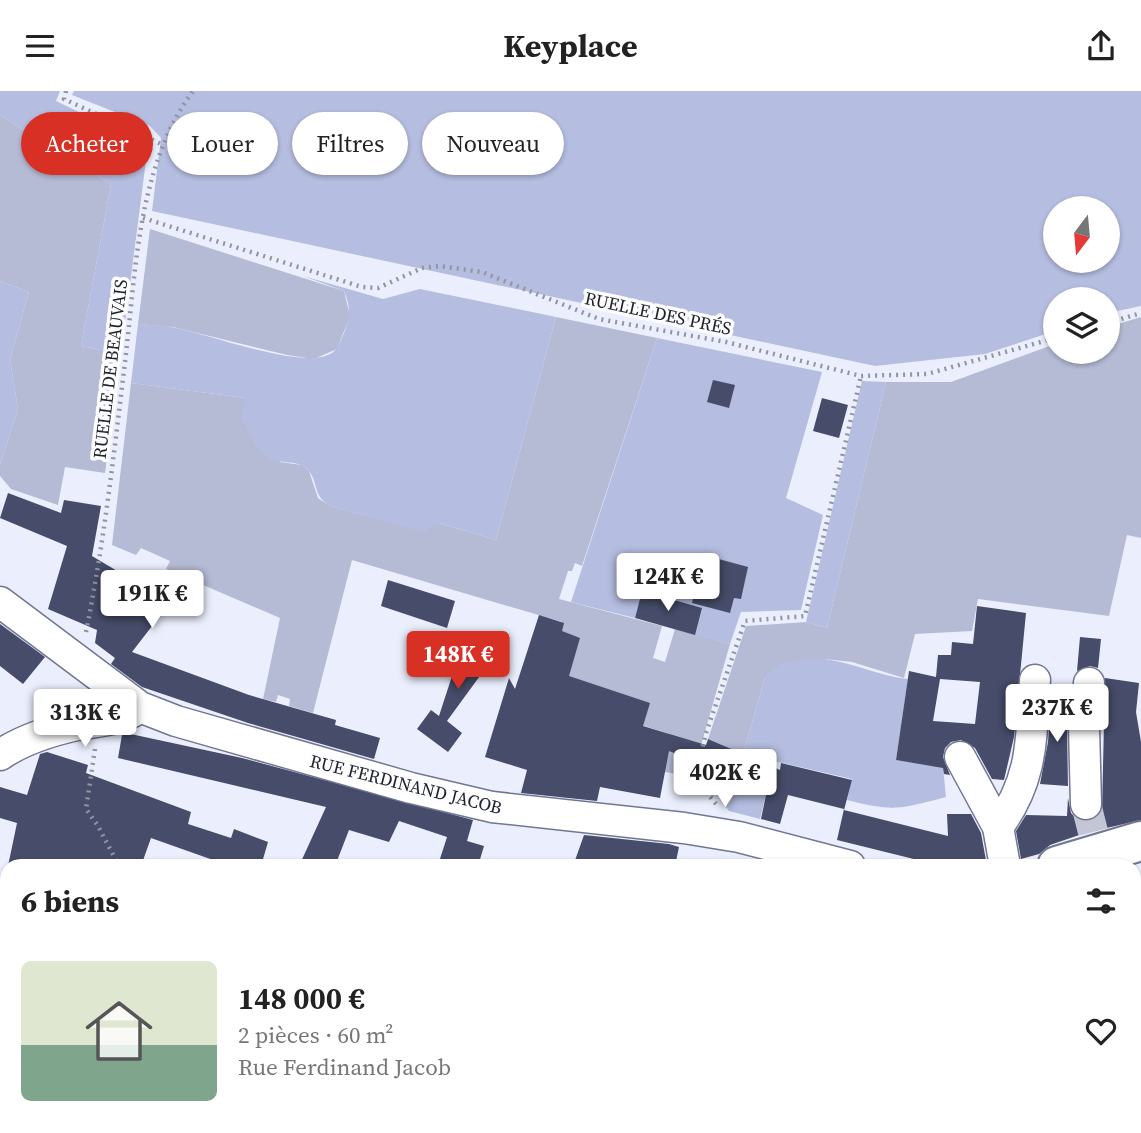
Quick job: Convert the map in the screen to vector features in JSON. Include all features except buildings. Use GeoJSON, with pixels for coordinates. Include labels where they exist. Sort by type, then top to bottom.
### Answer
{"type":"FeatureCollection","features":[{"type":"Feature","properties":{"kind":"main road"},"geometry":{"type":"LineString","coordinates":[[1064,859],[1094,830],[1141,841]]}},
{"type":"Feature","properties":{"kind":"street","name":"RUE FERDINAND JACOB"},"geometry":{"type":"LineString","coordinates":[[0,602],[140,707],[320,763],[492,807],[716,834],[821,859]]}},
{"type":"Feature","properties":{"kind":"street"},"geometry":{"type":"LineString","coordinates":[[998,827],[1019,797],[1025,779],[1035,680]]}},
{"type":"Feature","properties":{"kind":"street"},"geometry":{"type":"LineString","coordinates":[[1089,683],[1084,728],[1094,830]]}},
{"type":"Feature","properties":{"kind":"street"},"geometry":{"type":"LineString","coordinates":[[0,755],[18,744],[42,735],[124,717],[140,707]]}},
{"type":"Feature","properties":{"kind":"street"},"geometry":{"type":"LineString","coordinates":[[960,757],[998,827],[1004,859]]}},
{"type":"Feature","properties":{"kind":"path"},"geometry":{"type":"LineString","coordinates":[[66,91],[64,99],[163,145]]}},
{"type":"Feature","properties":{"kind":"path","name":"RUELLE DE BEAUVAIS"},"geometry":{"type":"LineString","coordinates":[[72,655],[85,637],[104,541],[143,218],[163,145],[193,91]]}},
{"type":"Feature","properties":{"kind":"path","name":"RUELLE DES PRÉS"},"geometry":{"type":"LineString","coordinates":[[143,218],[362,287],[379,288],[422,268],[440,266],[482,272],[598,319],[726,342],[861,376],[927,374],[1043,341]]}},
{"type":"Feature","properties":{"kind":"path"},"geometry":{"type":"LineString","coordinates":[[1120,319],[1141,313]]}},
{"type":"Feature","properties":{"kind":"path"},"geometry":{"type":"LineString","coordinates":[[716,834],[718,808],[715,800],[693,785],[706,733],[745,621],[805,616],[861,376]]}},
{"type":"Feature","properties":{"kind":"path"},"geometry":{"type":"LineString","coordinates":[[99,721],[86,809],[115,859]]}},
{"type":"Feature","properties":{"kind":"shaded area"},"geometry":{"type":"Polygon","coordinates":[[[0,91],[60,91],[56,101],[79,112],[21,112],[21,128],[0,115],[0,91]]]}},
{"type":"Feature","properties":{"kind":"shaded area"},"geometry":{"type":"Polygon","coordinates":[[[74,91],[1141,91],[1141,306],[1120,310],[1120,287],[1043,287],[1043,335],[985,354],[875,366],[152,211],[161,138],[153,129],[153,112],[115,112],[72,95],[74,91]]]}},
{"type":"Feature","properties":{"kind":"shaded area"},"geometry":{"type":"Polygon","coordinates":[[[0,115],[21,128],[21,175],[97,175],[111,184],[81,346],[121,354],[105,473],[65,467],[58,505],[11,489],[0,476],[0,464],[18,409],[10,359],[29,292],[0,281],[0,115]]]}},
{"type":"Feature","properties":{"kind":"shaded area"},"geometry":{"type":"Polygon","coordinates":[[[97,175],[144,175],[121,354],[81,346],[111,184],[97,175]]]}},
{"type":"Feature","properties":{"kind":"shaded area"},"geometry":{"type":"Polygon","coordinates":[[[150,229],[344,291],[350,316],[337,349],[314,359],[173,327],[138,324],[150,229]]]}},
{"type":"Feature","properties":{"kind":"shaded area"},"geometry":{"type":"Polygon","coordinates":[[[303,276],[383,299],[420,289],[556,317],[496,540],[439,523],[422,532],[330,506],[320,497],[307,469],[298,464],[270,459],[258,448],[241,417],[246,398],[131,383],[138,324],[171,327],[293,357],[311,358],[332,353],[348,322],[349,307],[344,291],[303,276]]]}},
{"type":"Feature","properties":{"kind":"shaded area"},"geometry":{"type":"Polygon","coordinates":[[[0,281],[29,292],[10,359],[18,409],[0,464],[0,281]]]}},
{"type":"Feature","properties":{"kind":"shaded area"},"geometry":{"type":"Polygon","coordinates":[[[556,317],[657,338],[582,566],[575,563],[572,571],[568,571],[559,599],[662,626],[653,658],[665,662],[675,629],[730,644],[692,777],[665,772],[664,754],[670,734],[613,716],[547,669],[562,622],[352,560],[313,713],[289,706],[290,699],[278,695],[276,702],[263,699],[280,618],[166,569],[170,561],[141,548],[136,555],[112,545],[131,383],[246,398],[280,462],[302,465],[309,471],[318,498],[330,506],[363,515],[439,523],[496,540],[556,317]]]}},
{"type":"Feature","properties":{"kind":"shaded area"},"geometry":{"type":"Polygon","coordinates":[[[1141,317],[1141,538],[1127,535],[1109,616],[978,599],[972,631],[915,634],[904,678],[852,662],[825,659],[765,677],[743,754],[708,739],[746,626],[806,622],[827,628],[886,382],[951,382],[1043,348],[1043,364],[1120,364],[1120,323],[1141,317]]]}},
{"type":"Feature","properties":{"kind":"shaded area"},"geometry":{"type":"Polygon","coordinates":[[[657,338],[822,372],[786,498],[823,515],[801,610],[741,612],[730,644],[695,635],[642,591],[635,618],[571,602],[657,338]]]}},
{"type":"Feature","properties":{"kind":"shaded area"},"geometry":{"type":"Polygon","coordinates":[[[862,381],[886,382],[827,628],[806,622],[862,381]]]}},
{"type":"Feature","properties":{"kind":"shaded area"},"geometry":{"type":"Polygon","coordinates":[[[825,659],[908,679],[896,760],[943,767],[946,797],[897,807],[863,804],[847,800],[852,779],[774,761],[760,819],[729,811],[713,790],[697,781],[701,764],[739,779],[743,754],[765,677],[771,671],[792,661],[825,659]]]}},
{"type":"Feature","properties":{"kind":"tunnel"},"geometry":{"type":"LineString","coordinates":[[1086,804],[1093,832]]}}]}
